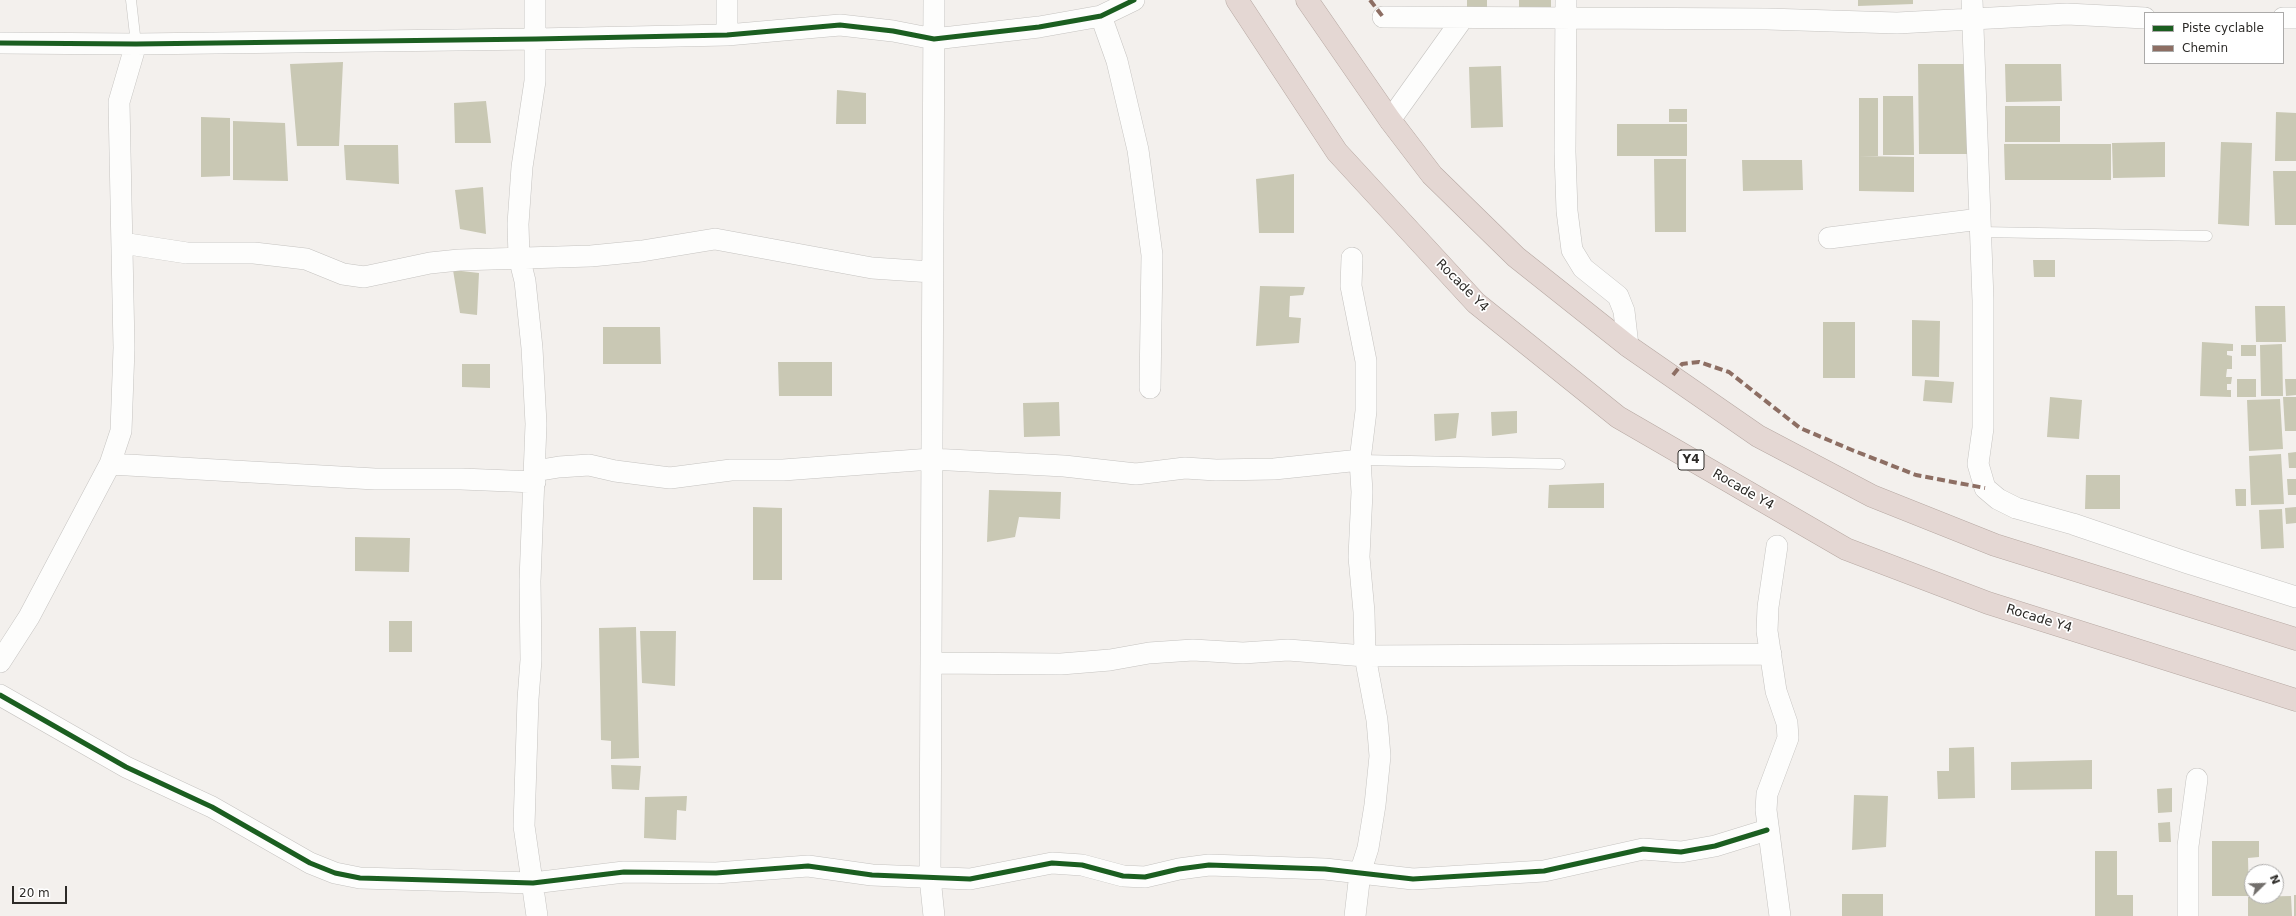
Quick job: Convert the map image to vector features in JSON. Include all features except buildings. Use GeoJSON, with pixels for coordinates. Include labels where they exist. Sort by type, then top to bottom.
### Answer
{"type":"FeatureCollection","features":[{"type":"Feature","properties":{"kind":"highway","name":"Rocade Y4"},"geometry":{"type":"LineString","coordinates":[[1237,0],[1337,152],[1476,303],[1618,417],[1846,549],[1988,603],[2296,700]]}},
{"type":"Feature","properties":{"kind":"highway"},"geometry":{"type":"LineString","coordinates":[[1307,0],[1390,120],[1432,175],[1516,257],[1628,346],[1758,436],[1872,496],[1996,545],[2296,639]]}},
{"type":"Feature","properties":{"kind":"street"},"geometry":{"type":"LineString","coordinates":[[535,0],[535,80],[522,167],[518,224],[518,257],[525,281],[532,348],[536,424],[530,580],[531,660],[528,699],[524,826],[537,916]]}},
{"type":"Feature","properties":{"kind":"street"},"geometry":{"type":"LineString","coordinates":[[727,0],[727,35]]}},
{"type":"Feature","properties":{"kind":"street"},"geometry":{"type":"LineString","coordinates":[[934,0],[930,878],[934,916]]}},
{"type":"Feature","properties":{"kind":"street"},"geometry":{"type":"LineString","coordinates":[[0,43],[136,44],[536,40],[727,35],[840,25],[934,39],[1039,27],[1101,16],[1134,0]]}},
{"type":"Feature","properties":{"kind":"street"},"geometry":{"type":"LineString","coordinates":[[1972,0],[1981,226],[1984,384],[1983,428],[1978,464],[1985,488],[1998,499],[2016,508],[2072,524],[2296,597]]}},
{"type":"Feature","properties":{"kind":"street"},"geometry":{"type":"LineString","coordinates":[[2067,14],[2084,0]]}},
{"type":"Feature","properties":{"kind":"street"},"geometry":{"type":"LineString","coordinates":[[1566,10],[1567,205],[1572,250],[1583,268],[1618,296],[1624,311],[1628,346]]}},
{"type":"Feature","properties":{"kind":"street"},"geometry":{"type":"LineString","coordinates":[[1383,17],[1463,18],[1566,10],[1897,23],[2067,14],[2144,18]]}},
{"type":"Feature","properties":{"kind":"street"},"geometry":{"type":"LineString","coordinates":[[1101,16],[1118,60],[1140,165],[1152,255],[1150,388]]}},
{"type":"Feature","properties":{"kind":"street"},"geometry":{"type":"LineString","coordinates":[[1390,120],[1463,18]]}},
{"type":"Feature","properties":{"kind":"street"},"geometry":{"type":"LineString","coordinates":[[2284,18],[2296,18]]}},
{"type":"Feature","properties":{"kind":"street"},"geometry":{"type":"LineString","coordinates":[[0,662],[29,617],[110,464],[121,431],[124,348],[120,102],[136,44]]}},
{"type":"Feature","properties":{"kind":"street"},"geometry":{"type":"LineString","coordinates":[[1829,238],[1981,226]]}},
{"type":"Feature","properties":{"kind":"street"},"geometry":{"type":"LineString","coordinates":[[122,244],[187,253],[254,253],[306,259],[343,274],[364,277],[430,263],[518,257],[599,255],[642,251],[715,239],[872,268],[932,272]]}},
{"type":"Feature","properties":{"kind":"street"},"geometry":{"type":"LineString","coordinates":[[1352,258],[1351,286],[1366,361],[1366,411],[1360,460],[1362,492],[1359,557],[1364,612],[1365,656],[1377,720],[1380,756],[1375,805],[1368,848],[1360,873],[1355,916]]}},
{"type":"Feature","properties":{"kind":"street"},"geometry":{"type":"LineString","coordinates":[[110,464],[375,479],[461,479],[535,477],[559,467],[589,465],[615,471],[670,478],[731,470],[783,470],[931,459],[1064,466],[1136,474],[1185,468],[1216,470],[1274,468],[1360,460]]}},
{"type":"Feature","properties":{"kind":"street"},"geometry":{"type":"LineString","coordinates":[[1777,546],[1768,607],[1767,630],[1776,691],[1786,722],[1788,738],[1766,794],[1767,830],[1773,855],[1780,916]]}},
{"type":"Feature","properties":{"kind":"street"},"geometry":{"type":"LineString","coordinates":[[931,663],[1060,664],[1110,660],[1149,653],[1193,650],[1243,653],[1288,650],[1365,656],[1771,654]]}},
{"type":"Feature","properties":{"kind":"street"},"geometry":{"type":"LineString","coordinates":[[0,695],[126,767],[212,807],[310,863],[335,872],[368,878],[533,883],[624,872],[716,873],[808,866],[872,875],[970,879],[1052,863],[1082,865],[1123,876],[1145,877],[1179,869],[1208,865],[1325,869],[1413,879],[1544,871],[1643,849],[1681,852],[1715,846],[1767,830]]}},
{"type":"Feature","properties":{"kind":"street"},"geometry":{"type":"LineString","coordinates":[[2188,916],[2188,846],[2197,779]]}},
{"type":"Feature","properties":{"kind":"lane"},"geometry":{"type":"LineString","coordinates":[[132,0],[136,44]]}},
{"type":"Feature","properties":{"kind":"lane"},"geometry":{"type":"LineString","coordinates":[[1981,226],[2207,236]]}},
{"type":"Feature","properties":{"kind":"lane"},"geometry":{"type":"LineString","coordinates":[[1360,460],[1560,464]]}},
{"type":"Feature","properties":{"kind":"marked path"},"geometry":{"type":"LineString","coordinates":[[1370,0],[1383,17]]}},
{"type":"Feature","properties":{"kind":"marked path"},"geometry":{"type":"LineString","coordinates":[[1673,375],[1682,364],[1699,362],[1729,372],[1800,428],[1916,475],[1985,488]]}},
{"type":"Feature","properties":{"kind":"cycle path"},"geometry":{"type":"LineString","coordinates":[[0,43],[136,44],[727,35],[840,25],[893,31],[934,39],[1039,27],[1101,16],[1134,0]]}},
{"type":"Feature","properties":{"kind":"cycle path"},"geometry":{"type":"LineString","coordinates":[[0,695],[126,767],[212,807],[310,863],[335,873],[360,878],[533,883],[624,872],[716,873],[808,866],[872,875],[970,879],[1052,863],[1082,865],[1123,876],[1145,877],[1179,869],[1209,865],[1325,869],[1413,879],[1544,871],[1643,849],[1681,852],[1715,846],[1767,830]]}}]}
